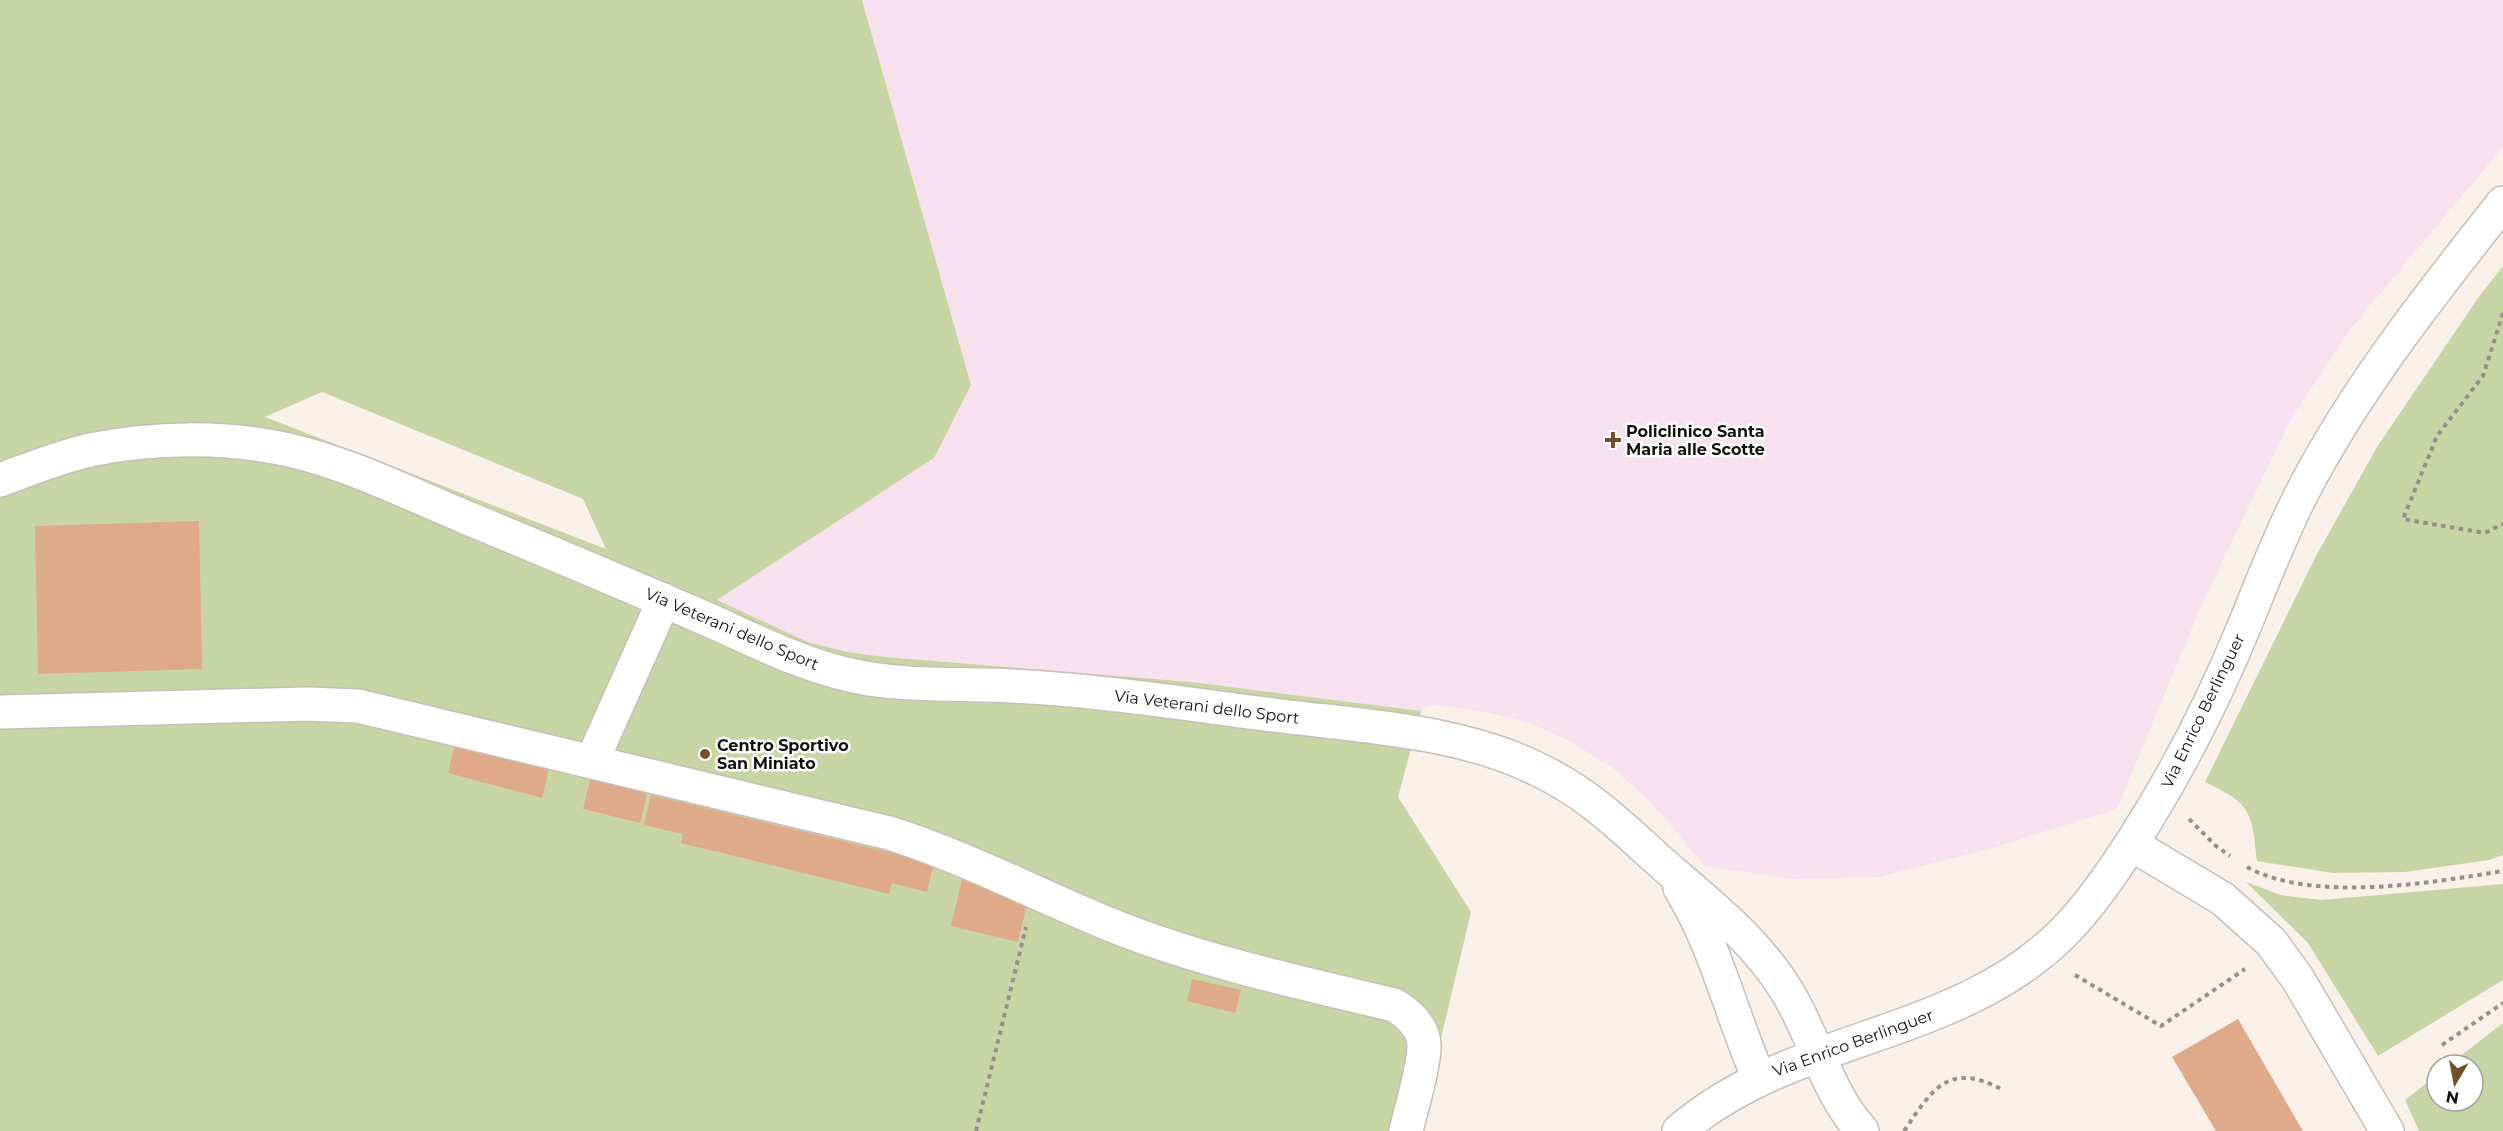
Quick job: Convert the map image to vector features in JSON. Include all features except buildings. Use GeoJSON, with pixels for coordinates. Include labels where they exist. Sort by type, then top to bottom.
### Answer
{"type":"FeatureCollection","features":[{"type":"Feature","properties":{"kind":"street","name":"Via Enrico Berlinguer"},"geometry":{"type":"LineString","coordinates":[[1678,1131],[1720,1100],[1759,1078],[1816,1054],[1964,1002],[2005,978],[2063,932],[2109,877],[2167,788],[2223,676],[2280,539],[2315,468],[2407,328],[2503,203]]}},
{"type":"Feature","properties":{"kind":"street","name":"Via Veterani dello Sport"},"geometry":{"type":"LineString","coordinates":[[0,480],[57,459],[93,450],[164,441],[243,444],[288,450],[357,472],[664,600],[795,658],[860,677],[1016,686],[1131,697],[1397,731],[1486,749],[1541,770],[1595,803],[1722,915],[1758,951],[1786,990],[1839,1099],[1862,1131]]}},
{"type":"Feature","properties":{"kind":"street"},"geometry":{"type":"LineString","coordinates":[[592,760],[664,600]]}},
{"type":"Feature","properties":{"kind":"street"},"geometry":{"type":"LineString","coordinates":[[0,712],[337,703],[374,708],[889,833],[940,850],[1123,930],[1185,951],[1394,1005],[1401,1009],[1416,1024],[1424,1044],[1406,1131]]}},
{"type":"Feature","properties":{"kind":"street"},"geometry":{"type":"LineString","coordinates":[[2131,844],[2223,899],[2262,931],[2298,979],[2386,1131]]}},
{"type":"Feature","properties":{"kind":"street","name":"Via Veterani dello Sport"},"geometry":{"type":"LineString","coordinates":[[1669,869],[1714,954],[1745,1046],[1759,1078]]}},
{"type":"Feature","properties":{"kind":"path"},"geometry":{"type":"LineString","coordinates":[[2503,313],[2483,376],[2438,436],[2403,519],[2485,533],[2503,524]]}},
{"type":"Feature","properties":{"kind":"path"},"geometry":{"type":"LineString","coordinates":[[2167,788],[2192,822],[2216,846],[2234,859]]}},
{"type":"Feature","properties":{"kind":"path"},"geometry":{"type":"LineString","coordinates":[[2240,863],[2264,875],[2288,882],[2337,886],[2391,885],[2503,872]]}},
{"type":"Feature","properties":{"kind":"path"},"geometry":{"type":"LineString","coordinates":[[976,1131],[1035,892]]}},
{"type":"Feature","properties":{"kind":"path"},"geometry":{"type":"LineString","coordinates":[[2075,975],[2161,1026],[2248,967]]}},
{"type":"Feature","properties":{"kind":"path"},"geometry":{"type":"LineString","coordinates":[[2442,1045],[2503,1003]]}},
{"type":"Feature","properties":{"kind":"path"},"geometry":{"type":"LineString","coordinates":[[1904,1131],[1923,1102],[1936,1088],[1952,1078],[1970,1077],[1988,1082],[2003,1090]]}},
{"type":"Feature","properties":{"kind":"shaded area","name":"Policlinico Santa Maria alle Scotte"},"geometry":{"type":"Polygon","coordinates":[[[862,0],[2503,0],[2503,147],[2349,331],[2290,421],[2202,604],[2117,809],[1989,849],[1878,877],[1794,879],[1705,866],[1648,799],[1611,767],[1571,742],[1531,723],[1490,713],[1430,704],[1421,711],[1191,682],[847,652],[808,642],[716,600],[934,458],[971,385],[862,0]]]}},
{"type":"Feature","properties":{"kind":"green space","name":"Centro Sportivo San Miniato"},"geometry":{"type":"Polygon","coordinates":[[[0,0],[862,0],[971,385],[934,458],[717,600],[808,642],[847,652],[1191,682],[1421,711],[1398,797],[1471,912],[1419,1131],[0,1131],[0,0]],[[322,392],[265,417],[606,549],[583,499],[322,392]]]}},
{"type":"Feature","properties":{"kind":"green space"},"geometry":{"type":"Polygon","coordinates":[[[2503,266],[2503,855],[2489,860],[2405,872],[2333,873],[2257,861],[2253,831],[2246,811],[2232,797],[2205,782],[2316,556],[2377,447],[2478,298],[2503,266]]]}},
{"type":"Feature","properties":{"kind":"green space"},"geometry":{"type":"Polygon","coordinates":[[[2246,882],[2281,895],[2321,900],[2503,884],[2503,980],[2378,1056],[2308,943],[2246,882]]]}},
{"type":"Feature","properties":{"kind":"green space"},"geometry":{"type":"Polygon","coordinates":[[[2503,1023],[2503,1131],[2419,1131],[2405,1100],[2425,1084],[2425,1113],[2485,1113],[2485,1053],[2464,1053],[2503,1023]]]}},
{"type":"Feature","properties":{"kind":"place","name":"Policlinico Santa Maria alle Scotte"},"geometry":{"type":"Point","coordinates":[1613,440]}},
{"type":"Feature","properties":{"kind":"place","name":"Centro Sportivo San Miniato"},"geometry":{"type":"Point","coordinates":[705,754]}}]}
